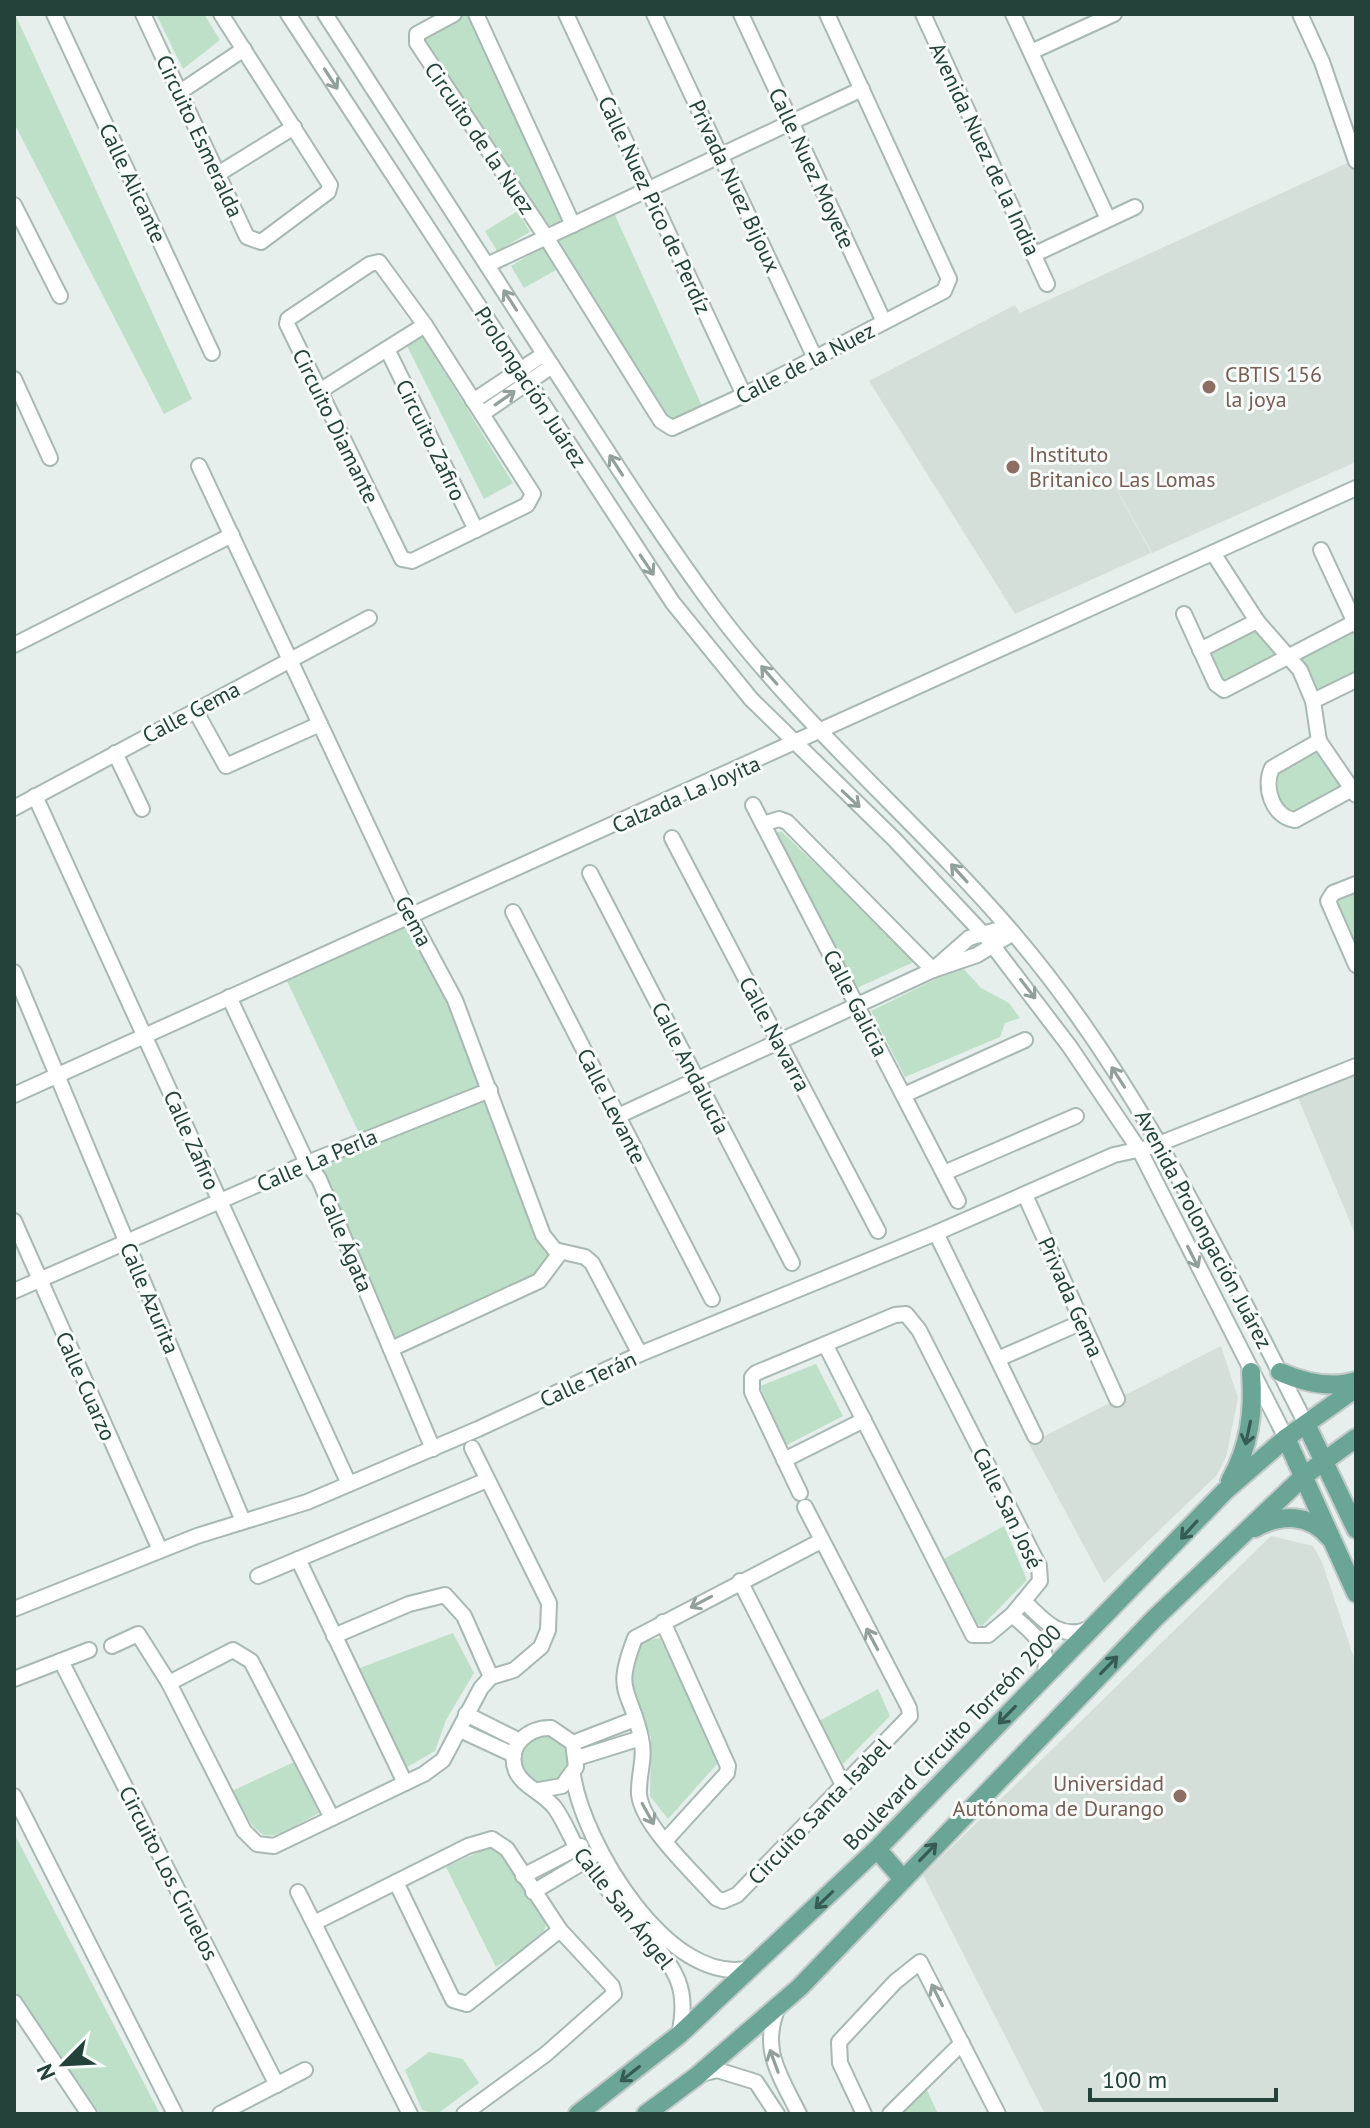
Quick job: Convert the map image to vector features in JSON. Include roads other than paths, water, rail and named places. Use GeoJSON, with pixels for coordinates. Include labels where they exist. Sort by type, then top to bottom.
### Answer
{"type":"FeatureCollection","features":[{"type":"Feature","properties":{"kind":"main road"},"geometry":{"type":"LineString","coordinates":[[1225,1491],[1240,1463],[1249,1434],[1253,1403],[1251,1372]]}},
{"type":"Feature","properties":{"kind":"main road"},"geometry":{"type":"LineString","coordinates":[[1280,1372],[1300,1381],[1345,1384],[1356,1381]]}},
{"type":"Feature","properties":{"kind":"main road","name":"Boulevard Circuito Torreón 2000"},"geometry":{"type":"LineString","coordinates":[[578,2114],[679,2035],[755,1967],[877,1849],[1225,1491],[1286,1438],[1356,1388]]}},
{"type":"Feature","properties":{"kind":"main road","name":"Avenida Prolongación Juárez"},"geometry":{"type":"LineString","coordinates":[[1306,1424],[1356,1529]]}},
{"type":"Feature","properties":{"kind":"main road","name":"Avenida Prolongación Juárez"},"geometry":{"type":"LineString","coordinates":[[1286,1438],[1356,1593]]}},
{"type":"Feature","properties":{"kind":"main road"},"geometry":{"type":"LineString","coordinates":[[646,2114],[697,2076],[779,2006],[1236,1539],[1305,1475],[1356,1438]]}},
{"type":"Feature","properties":{"kind":"main road"},"geometry":{"type":"LineString","coordinates":[[1236,1539],[1266,1521],[1287,1517],[1317,1525],[1337,1546]]}},
{"type":"Feature","properties":{"kind":"main road"},"geometry":{"type":"LineString","coordinates":[[877,1849],[902,1878]]}},
{"type":"Feature","properties":{"kind":"street","name":"Calle Alicante"},"geometry":{"type":"LineString","coordinates":[[54,14],[212,353]]}},
{"type":"Feature","properties":{"kind":"street","name":"Circuito Esmeralda"},"geometry":{"type":"LineString","coordinates":[[143,14],[247,237],[261,242],[330,188],[221,14]]}},
{"type":"Feature","properties":{"kind":"street","name":"Prolongación Juárez"},"geometry":{"type":"LineString","coordinates":[[288,14],[673,603],[742,689],[794,745]]}},
{"type":"Feature","properties":{"kind":"street","name":"Prolongación Juárez"},"geometry":{"type":"LineString","coordinates":[[325,14],[548,360],[716,610],[821,733]]}},
{"type":"Feature","properties":{"kind":"street","name":"Circuito de la Nuez"},"geometry":{"type":"LineString","coordinates":[[454,14],[421,30],[417,34],[417,43],[546,237]]}},
{"type":"Feature","properties":{"kind":"street","name":"Circuito de la Nuez"},"geometry":{"type":"LineString","coordinates":[[476,14],[573,225]]}},
{"type":"Feature","properties":{"kind":"street","name":"Calle Nuez Pico de Perdíz"},"geometry":{"type":"LineString","coordinates":[[566,14],[744,395]]}},
{"type":"Feature","properties":{"kind":"street","name":"Privada Nuez Bijoux"},"geometry":{"type":"LineString","coordinates":[[654,14],[815,358]]}},
{"type":"Feature","properties":{"kind":"street","name":"Calle Nuez Moyete"},"geometry":{"type":"LineString","coordinates":[[741,14],[884,322]]}},
{"type":"Feature","properties":{"kind":"street","name":"Calle de la Nuez"},"geometry":{"type":"LineString","coordinates":[[546,237],[664,425],[678,427],[944,291],[949,279],[827,14]]}},
{"type":"Feature","properties":{"kind":"street","name":"Avenida Nuez de la India"},"geometry":{"type":"LineString","coordinates":[[923,14],[1047,284]]}},
{"type":"Feature","properties":{"kind":"street"},"geometry":{"type":"LineString","coordinates":[[1013,14],[1108,219]]}},
{"type":"Feature","properties":{"kind":"street"},"geometry":{"type":"LineString","coordinates":[[1031,52],[1114,14]]}},
{"type":"Feature","properties":{"kind":"street"},"geometry":{"type":"LineString","coordinates":[[1300,14],[1322,62],[1356,161]]}},
{"type":"Feature","properties":{"kind":"street"},"geometry":{"type":"LineString","coordinates":[[180,92],[244,49]]}},
{"type":"Feature","properties":{"kind":"street"},"geometry":{"type":"LineString","coordinates":[[487,265],[862,89]]}},
{"type":"Feature","properties":{"kind":"street"},"geometry":{"type":"LineString","coordinates":[[218,174],[294,127]]}},
{"type":"Feature","properties":{"kind":"street"},"geometry":{"type":"LineString","coordinates":[[14,205],[60,296]]}},
{"type":"Feature","properties":{"kind":"street"},"geometry":{"type":"LineString","coordinates":[[1033,255],[1135,207]]}},
{"type":"Feature","properties":{"kind":"street","name":"Circuito Diamante"},"geometry":{"type":"LineString","coordinates":[[379,262],[425,325],[533,494],[527,505],[412,561],[402,559],[318,392],[288,328],[288,319],[370,264],[379,262]]}},
{"type":"Feature","properties":{"kind":"street"},"geometry":{"type":"LineString","coordinates":[[318,392],[425,325]]}},
{"type":"Feature","properties":{"kind":"street","name":"Circuito Zafiro"},"geometry":{"type":"LineString","coordinates":[[387,349],[476,530]]}},
{"type":"Feature","properties":{"kind":"street"},"geometry":{"type":"LineString","coordinates":[[473,401],[524,376],[548,360]]}},
{"type":"Feature","properties":{"kind":"street"},"geometry":{"type":"LineString","coordinates":[[482,414],[524,376]]}},
{"type":"Feature","properties":{"kind":"street"},"geometry":{"type":"LineString","coordinates":[[14,379],[50,458]]}},
{"type":"Feature","properties":{"kind":"street","name":"Gema"},"geometry":{"type":"LineString","coordinates":[[199,466],[410,916],[455,1000],[543,1235],[551,1247],[560,1253]]}},
{"type":"Feature","properties":{"kind":"street","name":"Calzada La Joyita"},"geometry":{"type":"LineString","coordinates":[[14,1095],[821,733],[1356,488]]}},
{"type":"Feature","properties":{"kind":"street"},"geometry":{"type":"LineString","coordinates":[[14,645],[232,535]]}},
{"type":"Feature","properties":{"kind":"street"},"geometry":{"type":"LineString","coordinates":[[1184,614],[1221,689],[1355,623],[1321,550]]}},
{"type":"Feature","properties":{"kind":"street"},"geometry":{"type":"LineString","coordinates":[[1213,553],[1257,621],[1300,670],[1313,701],[1319,741],[1353,785],[1295,820],[1288,819],[1276,807],[1268,787],[1272,768],[1319,741]]}},
{"type":"Feature","properties":{"kind":"street","name":"Calle Gema"},"geometry":{"type":"LineString","coordinates":[[14,808],[369,618]]}},
{"type":"Feature","properties":{"kind":"street"},"geometry":{"type":"LineString","coordinates":[[1200,650],[1257,621]]}},
{"type":"Feature","properties":{"kind":"street"},"geometry":{"type":"LineString","coordinates":[[1313,701],[1356,680]]}},
{"type":"Feature","properties":{"kind":"street"},"geometry":{"type":"LineString","coordinates":[[195,710],[226,766],[320,724]]}},
{"type":"Feature","properties":{"kind":"street","name":"Avenida Prolongación Juárez"},"geometry":{"type":"LineString","coordinates":[[821,733],[943,855],[1010,930],[1080,1022],[1160,1144],[1306,1424]]}},
{"type":"Feature","properties":{"kind":"street","name":"Avenida Prolongación Juárez"},"geometry":{"type":"LineString","coordinates":[[794,745],[894,839],[994,946],[1070,1047],[1140,1151],[1286,1438]]}},
{"type":"Feature","properties":{"kind":"street"},"geometry":{"type":"LineString","coordinates":[[115,753],[142,809]]}},
{"type":"Feature","properties":{"kind":"street","name":"Calle Zafiro"},"geometry":{"type":"LineString","coordinates":[[35,796],[349,1484]]}},
{"type":"Feature","properties":{"kind":"street","name":"Calle Galicia"},"geometry":{"type":"LineString","coordinates":[[753,805],[958,1201]]}},
{"type":"Feature","properties":{"kind":"street"},"geometry":{"type":"LineString","coordinates":[[763,824],[779,819],[787,822],[933,970]]}},
{"type":"Feature","properties":{"kind":"street","name":"Calle Navarra"},"geometry":{"type":"LineString","coordinates":[[672,838],[878,1231]]}},
{"type":"Feature","properties":{"kind":"street","name":"Calle Andalucía"},"geometry":{"type":"LineString","coordinates":[[590,873],[792,1263]]}},
{"type":"Feature","properties":{"kind":"street"},"geometry":{"type":"LineString","coordinates":[[1356,884],[1333,893],[1328,905],[1351,941],[1356,965]]}},
{"type":"Feature","properties":{"kind":"street","name":"Calle Levante"},"geometry":{"type":"LineString","coordinates":[[513,912],[712,1299]]}},
{"type":"Feature","properties":{"kind":"street"},"geometry":{"type":"LineString","coordinates":[[933,970],[961,943],[981,932],[1010,930]]}},
{"type":"Feature","properties":{"kind":"street"},"geometry":{"type":"LineString","coordinates":[[618,1116],[933,970],[994,946],[1010,930]]}},
{"type":"Feature","properties":{"kind":"street","name":"Calle Azurita"},"geometry":{"type":"LineString","coordinates":[[14,972],[243,1521]]}},
{"type":"Feature","properties":{"kind":"street","name":"Calle Ágata"},"geometry":{"type":"LineString","coordinates":[[229,997],[307,1163],[319,1179],[433,1449]]}},
{"type":"Feature","properties":{"kind":"street"},"geometry":{"type":"LineString","coordinates":[[904,1095],[1025,1040]]}},
{"type":"Feature","properties":{"kind":"street","name":"Calle Terán"},"geometry":{"type":"LineString","coordinates":[[14,1609],[160,1550],[307,1502],[433,1449],[640,1354],[936,1233],[1114,1155],[1160,1144],[1352,1067]]}},
{"type":"Feature","properties":{"kind":"street","name":"Calle La Perla"},"geometry":{"type":"LineString","coordinates":[[14,1291],[307,1163],[490,1090]]}},
{"type":"Feature","properties":{"kind":"street"},"geometry":{"type":"LineString","coordinates":[[944,1173],[1076,1116]]}},
{"type":"Feature","properties":{"kind":"street","name":"Privada Gema"},"geometry":{"type":"LineString","coordinates":[[1025,1195],[1117,1399]]}},
{"type":"Feature","properties":{"kind":"street","name":"Calle Cuarzo"},"geometry":{"type":"LineString","coordinates":[[14,1221],[38,1281],[160,1550]]}},
{"type":"Feature","properties":{"kind":"street"},"geometry":{"type":"LineString","coordinates":[[936,1233],[1035,1436]]}},
{"type":"Feature","properties":{"kind":"street"},"geometry":{"type":"LineString","coordinates":[[391,1349],[539,1281],[560,1253],[585,1257],[592,1263],[640,1354]]}},
{"type":"Feature","properties":{"kind":"street","name":"Calle San José"},"geometry":{"type":"LineString","coordinates":[[750,1382],[756,1373],[825,1344],[895,1315],[906,1314],[912,1319],[1039,1566],[1040,1581],[1012,1615],[988,1635],[973,1635],[825,1344]]}},
{"type":"Feature","properties":{"kind":"street"},"geometry":{"type":"LineString","coordinates":[[998,1359],[1082,1322]]}},
{"type":"Feature","properties":{"kind":"street","name":"Circuito Santa Isabel"},"geometry":{"type":"LineString","coordinates":[[750,1382],[821,1541],[909,1708],[910,1716],[728,1900],[716,1898],[665,1841],[642,1805],[641,1738],[623,1691],[627,1658],[635,1638],[821,1541]]}},
{"type":"Feature","properties":{"kind":"street"},"geometry":{"type":"LineString","coordinates":[[784,1460],[864,1420]]}},
{"type":"Feature","properties":{"kind":"street"},"geometry":{"type":"LineString","coordinates":[[112,1646],[138,1634],[169,1683],[251,1839],[257,1844],[274,1846],[405,1783],[443,1760],[466,1714],[491,1677],[514,1670],[532,1658],[548,1630],[549,1603],[472,1448]]}},
{"type":"Feature","properties":{"kind":"street"},"geometry":{"type":"LineString","coordinates":[[258,1576],[487,1480]]}},
{"type":"Feature","properties":{"kind":"street"},"geometry":{"type":"LineString","coordinates":[[298,1559],[405,1783]]}},
{"type":"Feature","properties":{"kind":"street"},"geometry":{"type":"LineString","coordinates":[[740,1581],[843,1785]]}},
{"type":"Feature","properties":{"kind":"street"},"geometry":{"type":"LineString","coordinates":[[334,1636],[409,1604],[445,1595],[464,1616],[491,1677]]}},
{"type":"Feature","properties":{"kind":"street"},"geometry":{"type":"LineString","coordinates":[[1024,1601],[1055,1629],[1067,1633],[1093,1626]]}},
{"type":"Feature","properties":{"kind":"street"},"geometry":{"type":"LineString","coordinates":[[1012,1615],[1041,1641],[1046,1653],[1044,1677]]}},
{"type":"Feature","properties":{"kind":"street"},"geometry":{"type":"LineString","coordinates":[[663,1622],[728,1766],[727,1773],[665,1841]]}},
{"type":"Feature","properties":{"kind":"street"},"geometry":{"type":"LineString","coordinates":[[14,1679],[89,1650]]}},
{"type":"Feature","properties":{"kind":"street"},"geometry":{"type":"LineString","coordinates":[[169,1683],[233,1650],[243,1654],[251,1661],[332,1818]]}},
{"type":"Feature","properties":{"kind":"street","name":"Circuito Los Ciruelos"},"geometry":{"type":"LineString","coordinates":[[61,1661],[277,2085]]}},
{"type":"Feature","properties":{"kind":"street"},"geometry":{"type":"LineString","coordinates":[[466,1714],[520,1741]]}},
{"type":"Feature","properties":{"kind":"street"},"geometry":{"type":"LineString","coordinates":[[573,1743],[635,1719]]}},
{"type":"Feature","properties":{"kind":"street"},"geometry":{"type":"LineString","coordinates":[[551,1728],[573,1743],[577,1758],[573,1775],[562,1786],[539,1790],[520,1777],[514,1755],[520,1741],[534,1730],[551,1728]]}},
{"type":"Feature","properties":{"kind":"street"},"geometry":{"type":"LineString","coordinates":[[460,1730],[514,1755]]}},
{"type":"Feature","properties":{"kind":"street"},"geometry":{"type":"LineString","coordinates":[[577,1758],[641,1738]]}},
{"type":"Feature","properties":{"kind":"street","name":"Calle San Ángel"},"geometry":{"type":"LineString","coordinates":[[573,1775],[580,1809],[596,1846],[642,1910],[685,1954],[711,1968],[725,1971],[755,1967]]}},
{"type":"Feature","properties":{"kind":"street","name":"Calle San Ángel"},"geometry":{"type":"LineString","coordinates":[[539,1790],[554,1807],[580,1855],[670,1966],[682,1993],[679,2035]]}},
{"type":"Feature","properties":{"kind":"street"},"geometry":{"type":"LineString","coordinates":[[16,1803],[175,2114]]}},
{"type":"Feature","properties":{"kind":"street"},"geometry":{"type":"LineString","coordinates":[[314,1923],[468,1846],[492,1839],[507,1849],[560,1930],[612,1986],[613,1998],[464,2114]]}},
{"type":"Feature","properties":{"kind":"street"},"geometry":{"type":"LineString","coordinates":[[533,1892],[596,1846]]}},
{"type":"Feature","properties":{"kind":"street"},"geometry":{"type":"LineString","coordinates":[[523,1876],[580,1855]]}},
{"type":"Feature","properties":{"kind":"street"},"geometry":{"type":"LineString","coordinates":[[396,1882],[453,2000],[459,2004],[467,2004],[560,1930]]}},
{"type":"Feature","properties":{"kind":"street"},"geometry":{"type":"LineString","coordinates":[[298,1892],[410,2114]]}},
{"type":"Feature","properties":{"kind":"street"},"geometry":{"type":"LineString","coordinates":[[864,2114],[840,2063],[839,2042],[895,1982],[920,1962],[998,2114]]}},
{"type":"Feature","properties":{"kind":"street"},"geometry":{"type":"LineString","coordinates":[[14,2002],[89,2114]]}},
{"type":"Feature","properties":{"kind":"street"},"geometry":{"type":"LineString","coordinates":[[779,2006],[770,2027],[769,2048],[799,2114]]}},
{"type":"Feature","properties":{"kind":"street"},"geometry":{"type":"LineString","coordinates":[[890,2114],[962,2043]]}},
{"type":"Feature","properties":{"kind":"street"},"geometry":{"type":"LineString","coordinates":[[220,2114],[305,2070]]}},
{"type":"Feature","properties":{"kind":"street"},"geometry":{"type":"LineString","coordinates":[[697,2076],[717,2070],[756,2082],[777,2114]]}},
{"type":"Feature","properties":{"kind":"place","name":"CBTIS 156 la joya"},"geometry":{"type":"Point","coordinates":[1209,387]}},
{"type":"Feature","properties":{"kind":"place","name":"Instituto Britanico Las Lomas"},"geometry":{"type":"Point","coordinates":[1013,467]}},
{"type":"Feature","properties":{"kind":"place","name":"Universidad Autónoma de Durango"},"geometry":{"type":"Point","coordinates":[1180,1796]}}]}
